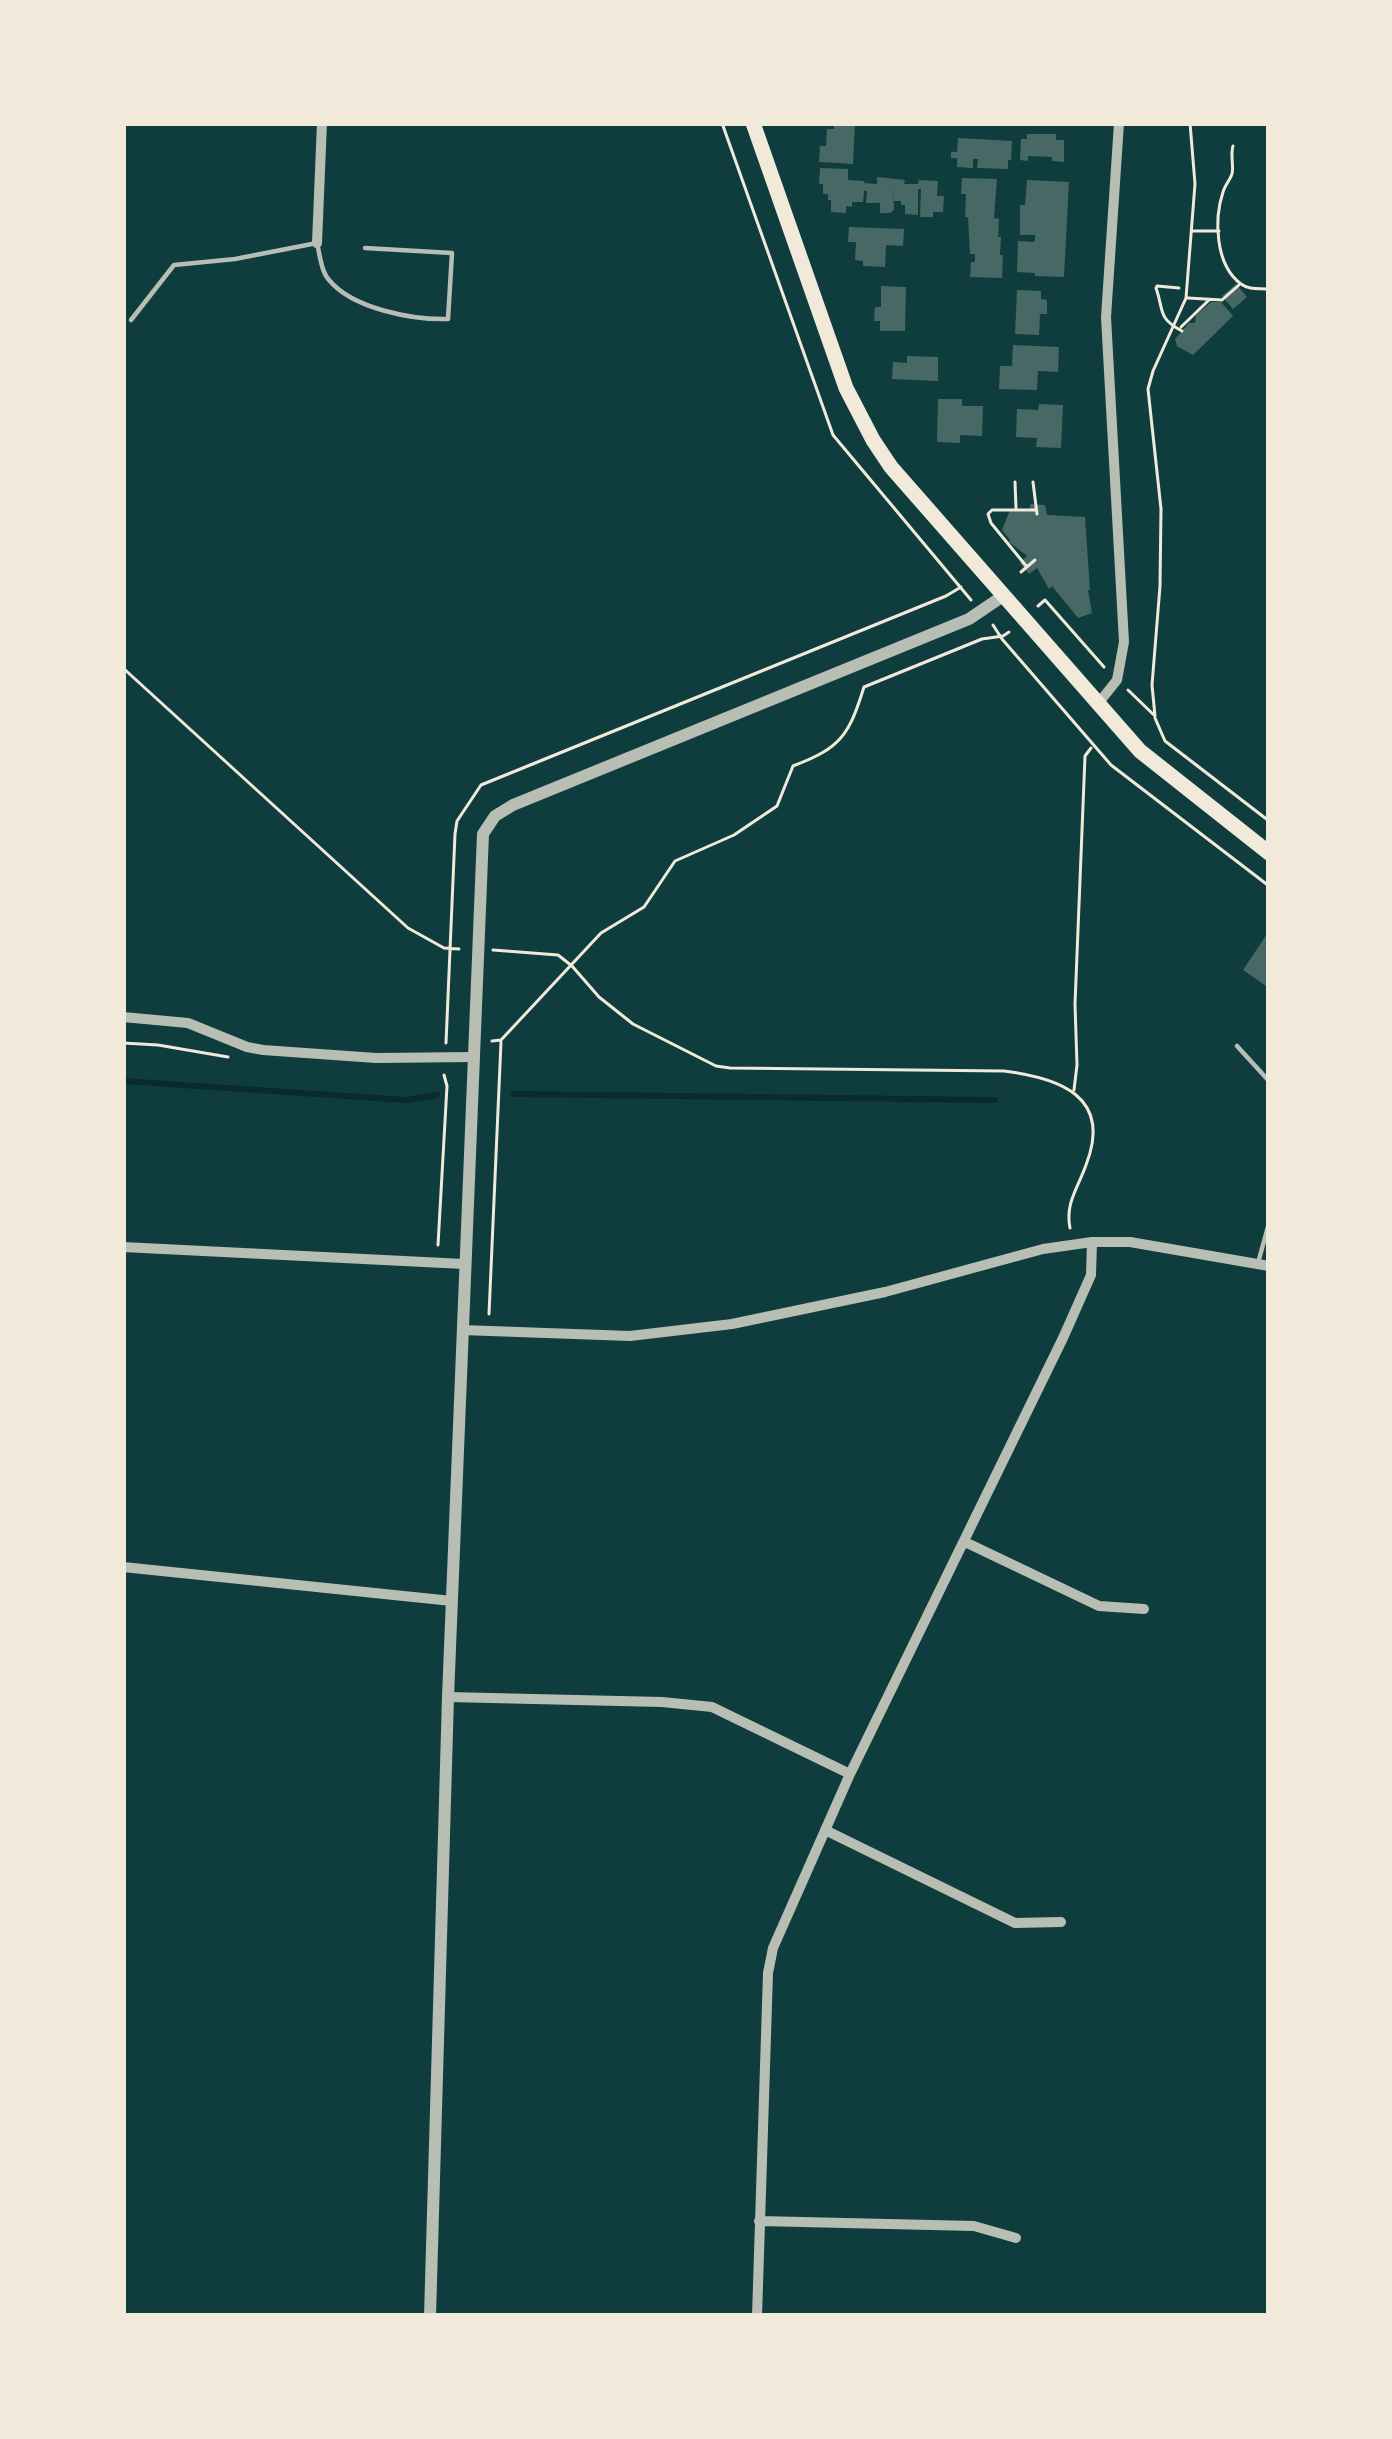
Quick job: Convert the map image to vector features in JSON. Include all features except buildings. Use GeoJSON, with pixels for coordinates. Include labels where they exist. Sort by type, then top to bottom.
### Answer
{"type":"FeatureCollection","features":[{"type":"Feature","properties":{"kind":"main road"},"geometry":{"type":"LineString","coordinates":[[753,123],[830,346],[859,416],[891,467],[1123,734],[1163,772],[1269,853]]}},
{"type":"Feature","properties":{"kind":"street"},"geometry":{"type":"LineString","coordinates":[[317,243],[322,123]]}},
{"type":"Feature","properties":{"kind":"street"},"geometry":{"type":"LineString","coordinates":[[1097,705],[1118,680],[1124,642],[1106,316],[1119,123]]}},
{"type":"Feature","properties":{"kind":"street"},"geometry":{"type":"LineString","coordinates":[[430,2316],[448,1697],[482,834],[495,816],[513,805],[969,619],[1003,596]]}},
{"type":"Feature","properties":{"kind":"street"},"geometry":{"type":"LineString","coordinates":[[123,1017],[188,1023],[263,1050],[376,1058],[474,1057]]}},
{"type":"Feature","properties":{"kind":"street"},"geometry":{"type":"LineString","coordinates":[[462,1330],[630,1336],[732,1324],[1092,1242],[1130,1242],[1263,1264]]}},
{"type":"Feature","properties":{"kind":"street"},"geometry":{"type":"LineString","coordinates":[[757,2316],[772,1948],[850,1774],[1091,1275],[1092,1242]]}},
{"type":"Feature","properties":{"kind":"street"},"geometry":{"type":"LineString","coordinates":[[123,1247],[464,1264]]}},
{"type":"Feature","properties":{"kind":"street"},"geometry":{"type":"LineString","coordinates":[[965,1542],[1100,1606],[1144,1609]]}},
{"type":"Feature","properties":{"kind":"street"},"geometry":{"type":"LineString","coordinates":[[123,1568],[452,1601]]}},
{"type":"Feature","properties":{"kind":"street"},"geometry":{"type":"LineString","coordinates":[[448,1697],[712,1707],[850,1774]]}},
{"type":"Feature","properties":{"kind":"street"},"geometry":{"type":"LineString","coordinates":[[825,1830],[1015,1923],[1061,1922]]}},
{"type":"Feature","properties":{"kind":"street"},"geometry":{"type":"LineString","coordinates":[[759,2221],[974,2226],[1016,2238]]}},
{"type":"Feature","properties":{"kind":"lane"},"geometry":{"type":"LineString","coordinates":[[130,320],[174,265],[317,243],[326,278],[349,297],[406,316],[448,319],[452,253],[365,248]]}},
{"type":"Feature","properties":{"kind":"lane"},"geometry":{"type":"LineString","coordinates":[[1237,1046],[1269,1081]]}},
{"type":"Feature","properties":{"kind":"lane"},"geometry":{"type":"LineString","coordinates":[[1263,1264],[1269,1223]]}},
{"type":"Feature","properties":{"kind":"path"},"geometry":{"type":"LineString","coordinates":[[1178,330],[1186,298],[1195,165],[1190,123]]}},
{"type":"Feature","properties":{"kind":"path"},"geometry":{"type":"LineString","coordinates":[[1232,146],[1233,172],[1222,191],[1223,260],[1241,284],[1269,289]]}},
{"type":"Feature","properties":{"kind":"path"},"geometry":{"type":"LineString","coordinates":[[1191,232],[1219,231]]}},
{"type":"Feature","properties":{"kind":"path"},"geometry":{"type":"LineString","coordinates":[[1186,298],[1224,298],[1241,284]]}},
{"type":"Feature","properties":{"kind":"path"},"geometry":{"type":"LineString","coordinates":[[1178,330],[1161,314],[1155,287],[1179,288]]}},
{"type":"Feature","properties":{"kind":"path"},"geometry":{"type":"LineString","coordinates":[[1200,298],[1205,305]]}},
{"type":"Feature","properties":{"kind":"path"},"geometry":{"type":"LineString","coordinates":[[1210,299],[1178,330],[1153,370],[1148,389],[1161,509],[1152,685],[1155,716],[1165,741],[1269,821]]}},
{"type":"Feature","properties":{"kind":"path"},"geometry":{"type":"LineString","coordinates":[[1015,482],[1016,510]]}},
{"type":"Feature","properties":{"kind":"path"},"geometry":{"type":"LineString","coordinates":[[1027,567],[989,519],[992,510],[1037,512],[1034,482]]}},
{"type":"Feature","properties":{"kind":"path"},"geometry":{"type":"LineString","coordinates":[[1021,572],[1035,560]]}},
{"type":"Feature","properties":{"kind":"path"},"geometry":{"type":"LineString","coordinates":[[446,1046],[455,834],[458,821],[482,785],[961,587]]}},
{"type":"Feature","properties":{"kind":"path"},"geometry":{"type":"LineString","coordinates":[[1039,605],[1045,600],[1087,649]]}},
{"type":"Feature","properties":{"kind":"path"},"geometry":{"type":"LineString","coordinates":[[995,628],[1093,747],[1269,886]]}},
{"type":"Feature","properties":{"kind":"path"},"geometry":{"type":"LineString","coordinates":[[492,1041],[501,1040],[601,933],[644,907],[675,861],[734,835],[777,806],[793,766],[826,754],[852,725],[864,687],[1007,633]]}},
{"type":"Feature","properties":{"kind":"path"},"geometry":{"type":"LineString","coordinates":[[123,668],[408,928],[435,944],[451,949],[549,952],[565,959],[598,997],[633,1024],[716,1066],[1004,1071],[1038,1075],[1074,1091],[1090,1112],[1092,1138],[1067,1216],[1072,1245]]}},
{"type":"Feature","properties":{"kind":"path"},"geometry":{"type":"LineString","coordinates":[[1143,704],[1155,716]]}},
{"type":"Feature","properties":{"kind":"path"},"geometry":{"type":"LineString","coordinates":[[1074,1091],[1085,762],[1093,747]]}},
{"type":"Feature","properties":{"kind":"path"},"geometry":{"type":"LineString","coordinates":[[488,1332],[501,1040]]}},
{"type":"Feature","properties":{"kind":"path"},"geometry":{"type":"LineString","coordinates":[[437,1262],[447,1086],[442,1071]]}},
{"type":"Feature","properties":{"kind":"waterway"},"geometry":{"type":"LineString","coordinates":[[123,1081],[406,1100],[437,1095]]}},
{"type":"Feature","properties":{"kind":"waterway"},"geometry":{"type":"LineString","coordinates":[[514,1094],[995,1100]]}}]}
